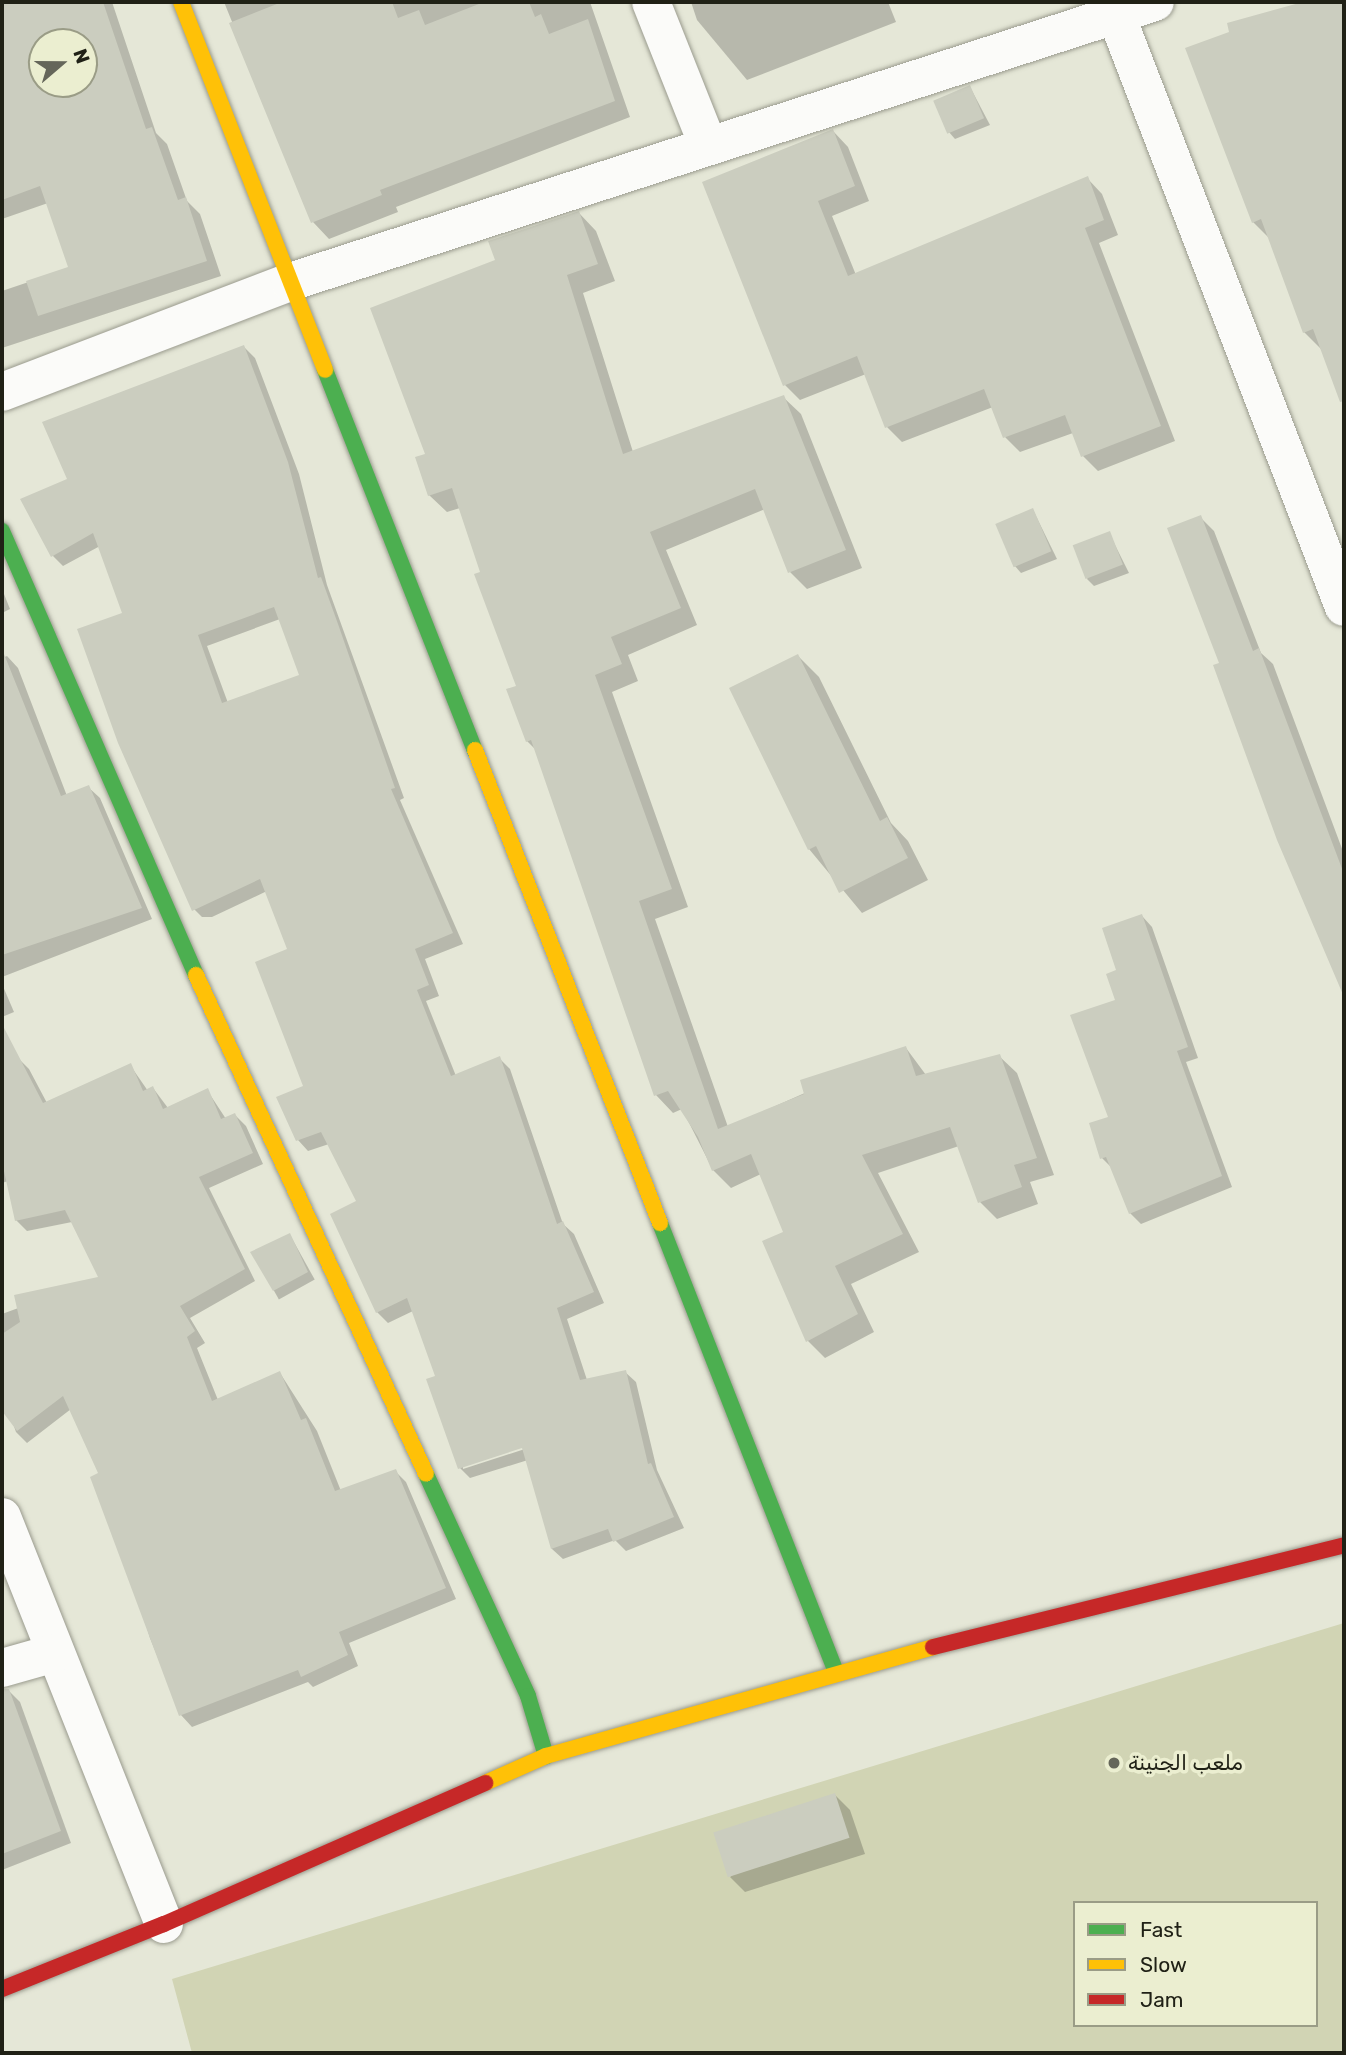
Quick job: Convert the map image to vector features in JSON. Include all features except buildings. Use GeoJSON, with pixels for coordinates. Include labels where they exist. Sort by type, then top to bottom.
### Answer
{"type":"FeatureCollection","features":[{"type":"Feature","properties":{"kind":"street"},"geometry":{"type":"LineString","coordinates":[[181,2],[836,1671]]}},
{"type":"Feature","properties":{"kind":"street"},"geometry":{"type":"LineString","coordinates":[[651,2],[708,145]]}},
{"type":"Feature","properties":{"kind":"street"},"geometry":{"type":"LineString","coordinates":[[2,392],[290,282],[1113,8],[1155,2]]}},
{"type":"Feature","properties":{"kind":"street"},"geometry":{"type":"LineString","coordinates":[[1113,8],[1344,607]]}},
{"type":"Feature","properties":{"kind":"street"},"geometry":{"type":"LineString","coordinates":[[2,531],[199,982],[527,1696],[546,1756]]}},
{"type":"Feature","properties":{"kind":"street"},"geometry":{"type":"LineString","coordinates":[[2,1517],[164,1924]]}},
{"type":"Feature","properties":{"kind":"street"},"geometry":{"type":"LineString","coordinates":[[2,1989],[164,1924],[546,1756],[836,1671],[1344,1545]]}},
{"type":"Feature","properties":{"kind":"street"},"geometry":{"type":"LineString","coordinates":[[2,1668],[55,1653]]}},
{"type":"Feature","properties":{"kind":"green space","name":"ملعب الجنينة"},"geometry":{"type":"Polygon","coordinates":[[[1344,1623],[1344,2053],[192,2053],[172,1979],[1344,1623]]]}},
{"type":"Feature","properties":{"kind":"traffic: fast"},"geometry":{"type":"LineString","coordinates":[[325,370],[475,750]]}},
{"type":"Feature","properties":{"kind":"traffic: fast"},"geometry":{"type":"LineString","coordinates":[[2,531],[196,975]]}},
{"type":"Feature","properties":{"kind":"traffic: fast"},"geometry":{"type":"LineString","coordinates":[[660,1223],[836,1671]]}},
{"type":"Feature","properties":{"kind":"traffic: fast"},"geometry":{"type":"LineString","coordinates":[[426,1474],[528,1696],[546,1756]]}},
{"type":"Feature","properties":{"kind":"traffic: slow"},"geometry":{"type":"LineString","coordinates":[[181,2],[325,370]]}},
{"type":"Feature","properties":{"kind":"traffic: slow"},"geometry":{"type":"LineString","coordinates":[[475,750],[660,1223]]}},
{"type":"Feature","properties":{"kind":"traffic: slow"},"geometry":{"type":"LineString","coordinates":[[196,975],[426,1474]]}},
{"type":"Feature","properties":{"kind":"traffic: slow"},"geometry":{"type":"LineString","coordinates":[[485,1783],[546,1756],[933,1647]]}},
{"type":"Feature","properties":{"kind":"traffic: jam"},"geometry":{"type":"LineString","coordinates":[[933,1647],[1344,1545]]}},
{"type":"Feature","properties":{"kind":"traffic: jam"},"geometry":{"type":"LineString","coordinates":[[2,1989],[164,1924],[485,1783]]}},
{"type":"Feature","properties":{"kind":"place","name":"ملعب الجنينة"},"geometry":{"type":"Point","coordinates":[1114,1763]}}]}
